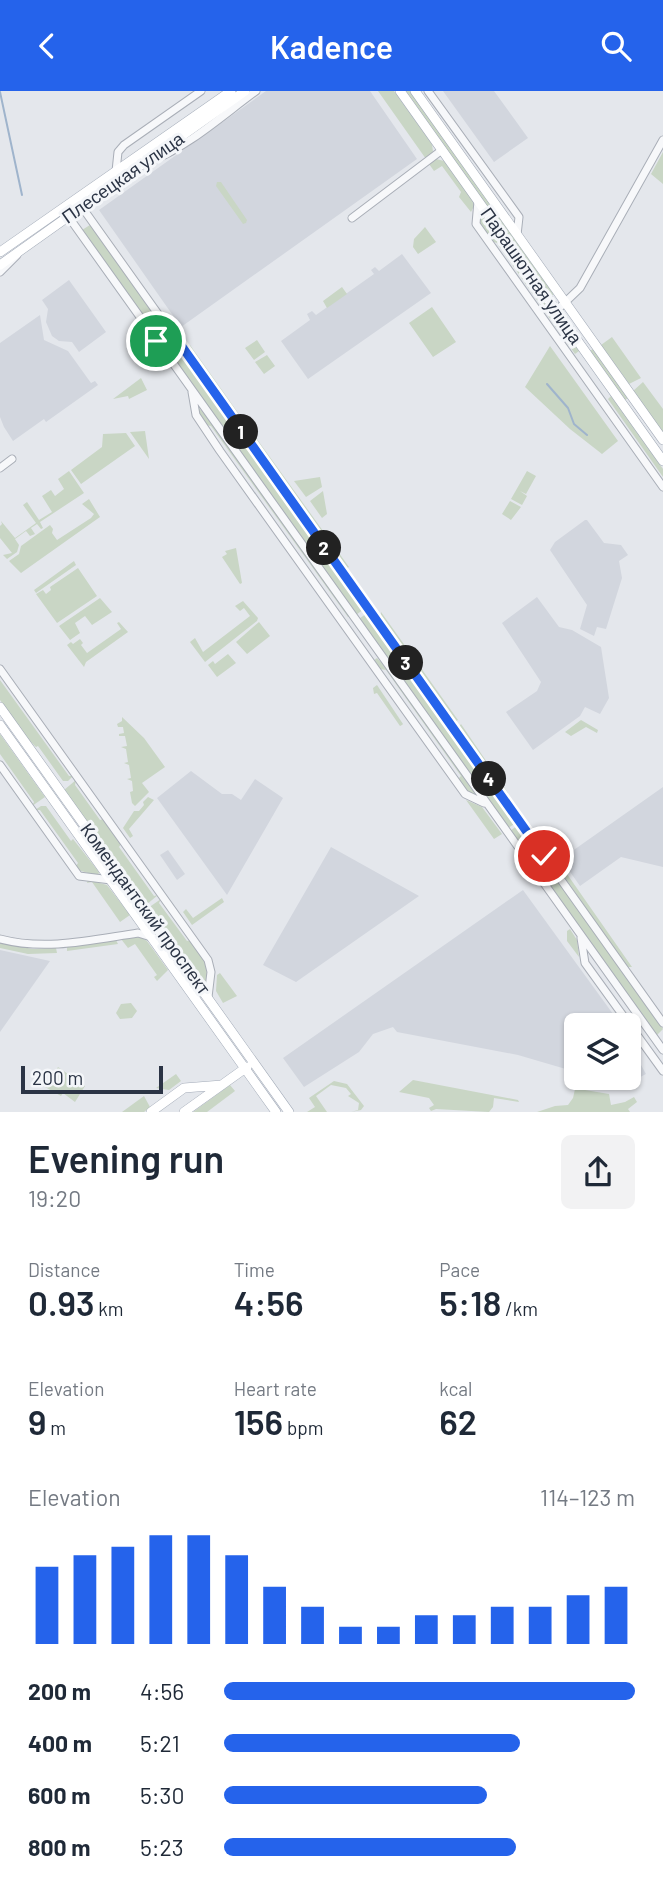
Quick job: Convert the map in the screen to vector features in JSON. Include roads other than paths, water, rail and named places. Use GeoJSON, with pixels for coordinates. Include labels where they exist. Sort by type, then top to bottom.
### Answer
{"type":"FeatureCollection","features":[{"type":"Feature","properties":{"kind":"main road","name":"Плесецкая улица"},"geometry":{"type":"LineString","coordinates":[[79,204],[116,171],[231,91]]}},
{"type":"Feature","properties":{"kind":"main road","name":"Плесецкая улица"},"geometry":{"type":"LineString","coordinates":[[0,265],[17,246],[144,163],[245,91]]}},
{"type":"Feature","properties":{"kind":"main road","name":"Парашютная улица"},"geometry":{"type":"LineString","coordinates":[[400,91],[663,461]]}},
{"type":"Feature","properties":{"kind":"main road","name":"Парашютная улица"},"geometry":{"type":"LineString","coordinates":[[415,91],[663,440]]}},
{"type":"Feature","properties":{"kind":"main road","name":"Плесецкая улица"},"geometry":{"type":"LineString","coordinates":[[0,252],[17,246]]}},
{"type":"Feature","properties":{"kind":"main road"},"geometry":{"type":"LineString","coordinates":[[627,410],[629,403],[637,403]]}},
{"type":"Feature","properties":{"kind":"main road","name":"Комендантский проспект"},"geometry":{"type":"LineString","coordinates":[[0,707],[289,1112]]}},
{"type":"Feature","properties":{"kind":"main road","name":"Комендантский проспект"},"geometry":{"type":"LineString","coordinates":[[0,725],[111,880],[140,929],[151,937],[276,1112]]}},
{"type":"Feature","properties":{"kind":"main road"},"geometry":{"type":"LineString","coordinates":[[184,1112],[254,1062]]}},
{"type":"Feature","properties":{"kind":"main road"},"geometry":{"type":"LineString","coordinates":[[152,1112],[184,1088],[222,1085]]}},
{"type":"Feature","properties":{"kind":"street"},"geometry":{"type":"LineString","coordinates":[[116,171],[118,152],[124,145],[201,91]]}},
{"type":"Feature","properties":{"kind":"street"},"geometry":{"type":"LineString","coordinates":[[144,163],[164,156],[183,144],[257,91]]}},
{"type":"Feature","properties":{"kind":"street"},"geometry":{"type":"LineString","coordinates":[[428,91],[519,217],[517,235]]}},
{"type":"Feature","properties":{"kind":"street"},"geometry":{"type":"LineString","coordinates":[[556,311],[580,288],[663,140]]}},
{"type":"Feature","properties":{"kind":"street"},"geometry":{"type":"LineString","coordinates":[[352,218],[442,150]]}},
{"type":"Feature","properties":{"kind":"street"},"geometry":{"type":"LineString","coordinates":[[478,201],[476,224],[663,487]]}},
{"type":"Feature","properties":{"kind":"street"},"geometry":{"type":"LineString","coordinates":[[79,204],[663,1023]]}},
{"type":"Feature","properties":{"kind":"street"},"geometry":{"type":"LineString","coordinates":[[66,213],[663,1050]]}},
{"type":"Feature","properties":{"kind":"street"},"geometry":{"type":"LineString","coordinates":[[0,244],[17,246],[10,264],[0,272]]}},
{"type":"Feature","properties":{"kind":"street"},"geometry":{"type":"LineString","coordinates":[[150,362],[178,341]]}},
{"type":"Feature","properties":{"kind":"street"},"geometry":{"type":"LineString","coordinates":[[192,391],[196,415],[220,451],[465,794],[485,804]]}},
{"type":"Feature","properties":{"kind":"street"},"geometry":{"type":"LineString","coordinates":[[0,468],[12,459]]}},
{"type":"Feature","properties":{"kind":"street"},"geometry":{"type":"LineString","coordinates":[[0,669],[208,960],[211,972],[208,997]]}},
{"type":"Feature","properties":{"kind":"street"},"geometry":{"type":"LineString","coordinates":[[0,765],[79,876],[111,880]]}},
{"type":"Feature","properties":{"kind":"street"},"geometry":{"type":"LineString","coordinates":[[536,874],[549,864]]}},
{"type":"Feature","properties":{"kind":"street"},"geometry":{"type":"LineString","coordinates":[[0,939],[19,944],[47,946],[140,929]]}},
{"type":"Feature","properties":{"kind":"street"},"geometry":{"type":"LineString","coordinates":[[581,937],[585,963],[663,1071]]}},
{"type":"Feature","properties":{"kind":"waterway"},"geometry":{"type":"LineString","coordinates":[[0,92],[22,195]]}},
{"type":"Feature","properties":{"kind":"waterway"},"geometry":{"type":"LineString","coordinates":[[547,384],[568,408],[574,424],[587,435]]}}]}
